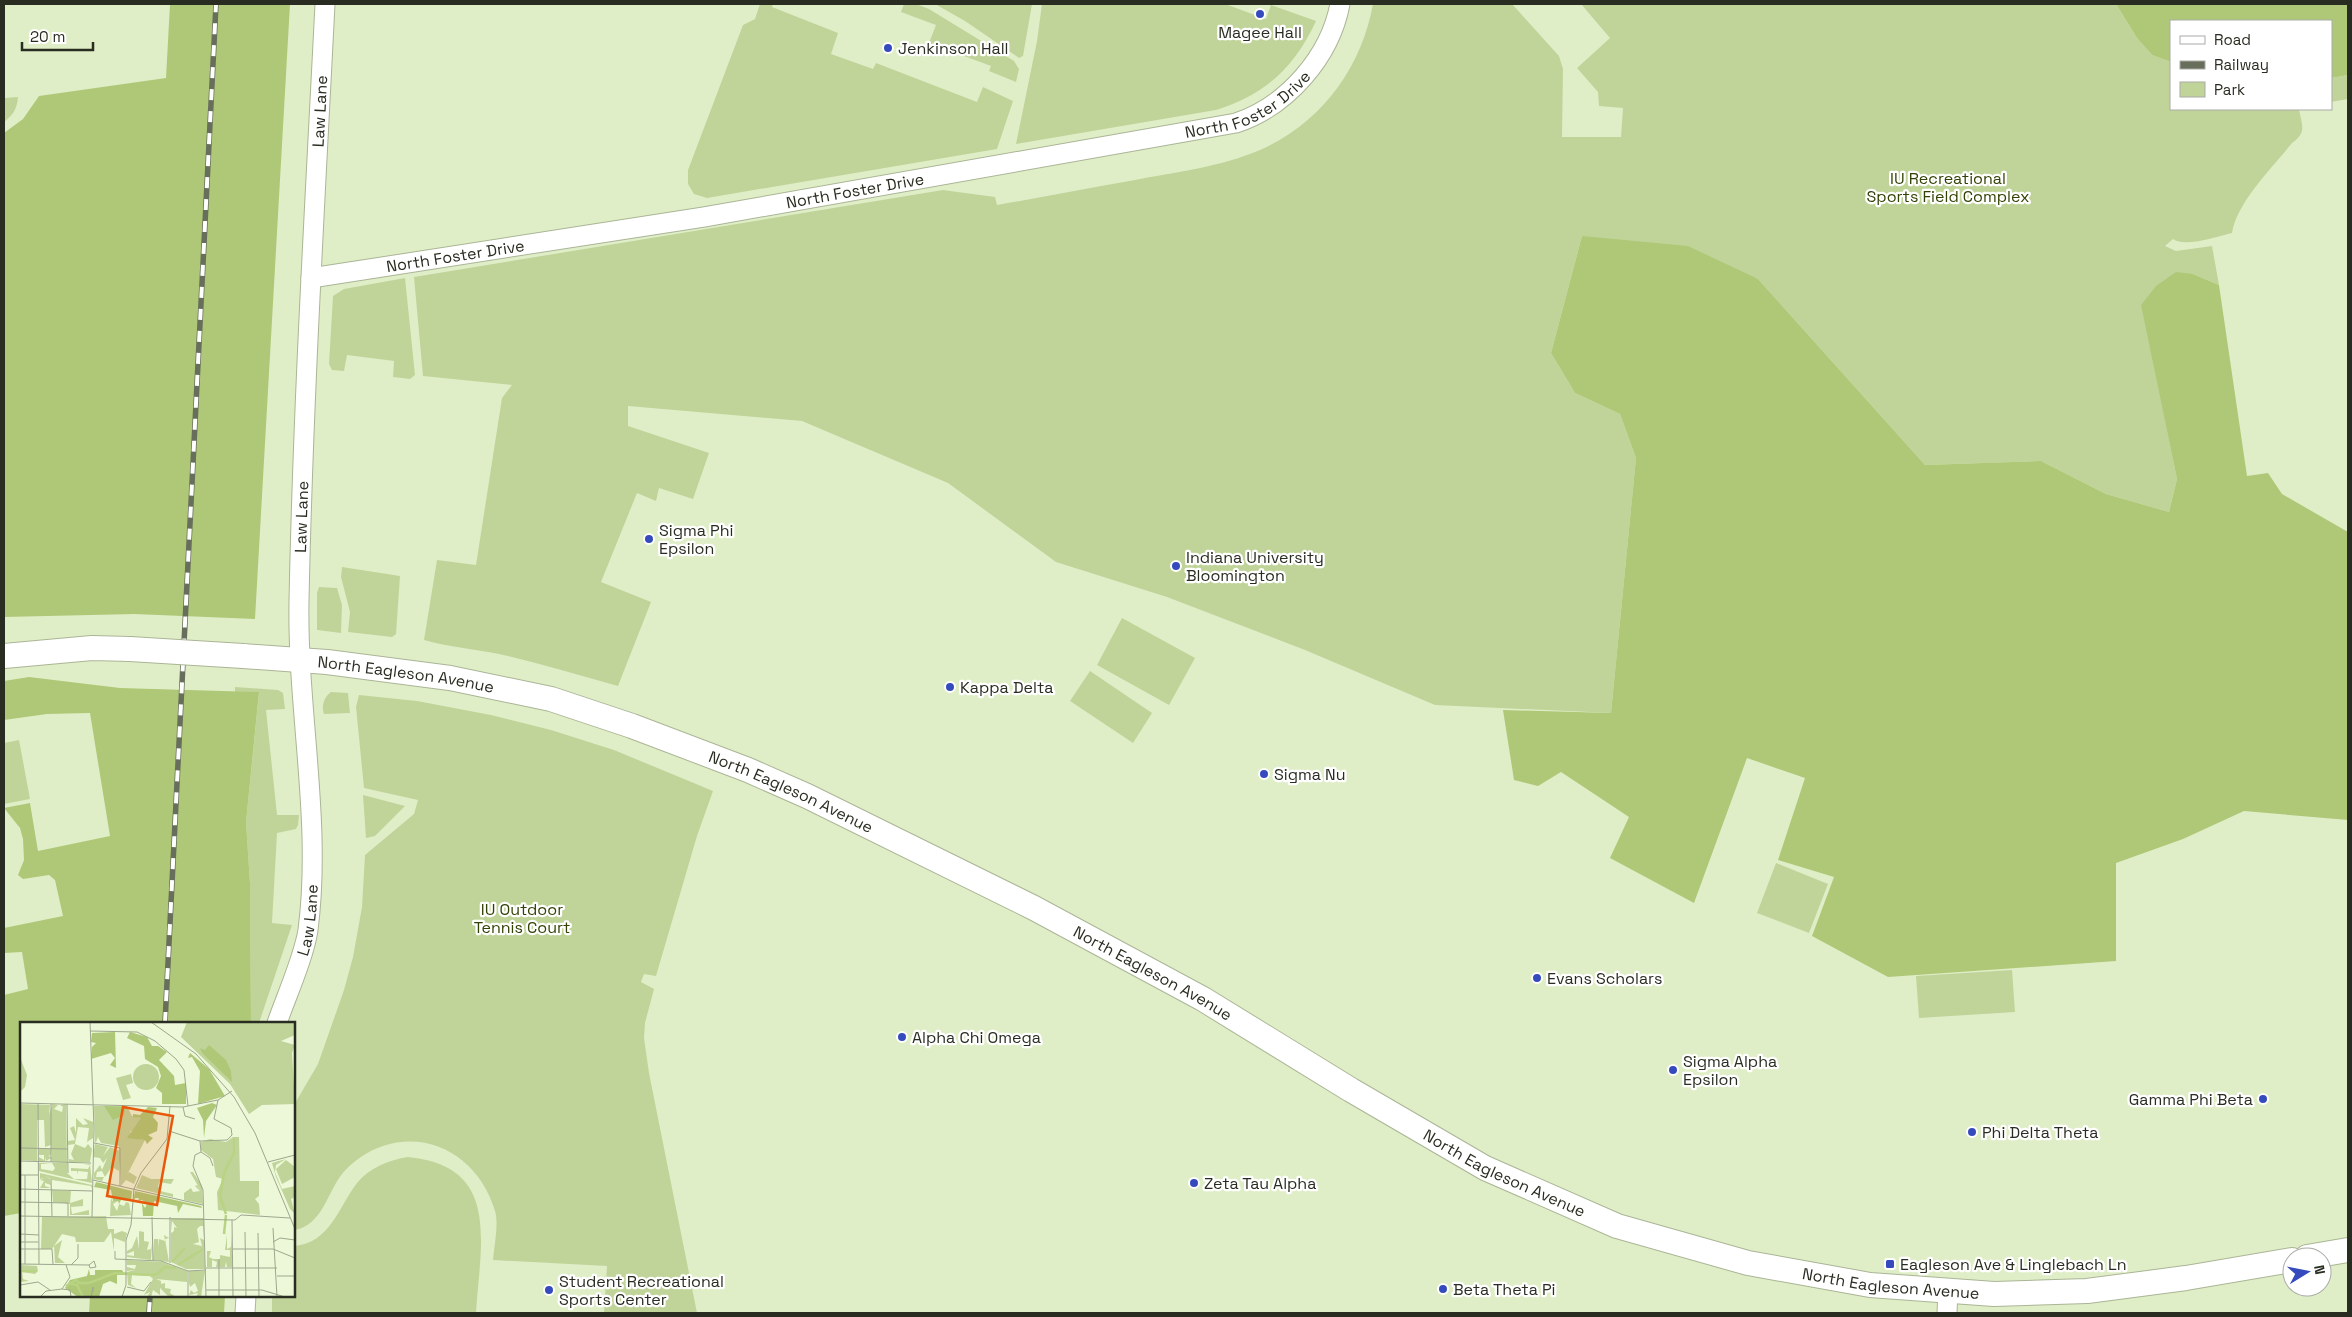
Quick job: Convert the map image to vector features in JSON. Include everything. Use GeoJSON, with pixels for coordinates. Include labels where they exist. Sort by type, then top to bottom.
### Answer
{"type":"FeatureCollection","features":[{"type":"Feature","properties":{"kind":"street","name":"Law Lane"},"geometry":{"type":"LineString","coordinates":[[277,1022],[307,933],[311,882],[311,815],[299,660],[299,601],[325,4]]}},
{"type":"Feature","properties":{"kind":"street","name":"North Foster Drive"},"geometry":{"type":"LineString","coordinates":[[312,278],[676,221],[1213,128],[1252,118],[1284,96],[1308,71],[1333,27],[1340,4]]}},
{"type":"Feature","properties":{"kind":"street","name":"North Eagleson Avenue"},"geometry":{"type":"LineString","coordinates":[[4,656],[92,648],[299,660],[450,678],[550,699],[632,726],[748,770],[816,800],[1034,908],[1203,999],[1351,1090],[1485,1168],[1618,1226],[1748,1263],[1870,1285],[1948,1302],[1994,1294],[2087,1291],[2186,1278],[2282,1262]]}},
{"type":"Feature","properties":{"kind":"street"},"geometry":{"type":"LineString","coordinates":[[2332,1253],[2348,1250]]}},
{"type":"Feature","properties":{"kind":"street"},"geometry":{"type":"LineString","coordinates":[[245,1313],[246,1297]]}},
{"type":"Feature","properties":{"kind":"shaded area","name":"Indiana University Bloomington"},"geometry":{"type":"Polygon","coordinates":[[[4,4],[2348,4],[2348,1313],[4,1313],[4,4]]]}},
{"type":"Feature","properties":{"kind":"green space"},"geometry":{"type":"Polygon","coordinates":[[[170,4],[290,4],[255,619],[134,614],[4,617],[4,133],[23,119],[39,96],[166,78],[170,4]]]}},
{"type":"Feature","properties":{"kind":"green space"},"geometry":{"type":"Polygon","coordinates":[[[760,4],[773,4],[772,7],[838,33],[831,54],[873,69],[876,63],[977,102],[983,87],[1013,101],[997,149],[707,198],[694,194],[688,184],[688,170],[743,25],[755,19],[760,4]]]}},
{"type":"Feature","properties":{"kind":"green space"},"geometry":{"type":"Polygon","coordinates":[[[904,4],[916,4],[929,9],[1014,61],[1019,69],[1016,82],[989,71],[991,66],[929,43],[936,25],[901,12],[904,4]]]}},
{"type":"Feature","properties":{"kind":"green space"},"geometry":{"type":"Polygon","coordinates":[[[935,4],[1032,4],[1023,56],[1019,58],[965,21],[935,4]]]}},
{"type":"Feature","properties":{"kind":"green space"},"geometry":{"type":"Polygon","coordinates":[[[1042,4],[1225,4],[1266,19],[1271,5],[1316,21],[1288,66],[1264,87],[1234,104],[1216,110],[1016,144],[1037,41],[1042,4]]]}},
{"type":"Feature","properties":{"kind":"green space","name":"IU Recreational Sports Field Complex"},"geometry":{"type":"Polygon","coordinates":[[[1373,4],[1512,4],[1559,56],[1563,69],[1562,137],[1621,137],[1623,108],[1599,106],[1598,92],[1577,68],[1610,38],[1581,4],[2116,4],[2137,38],[2152,55],[2170,62],[2170,110],[2299,110],[2302,132],[2248,197],[2235,221],[2232,233],[2193,242],[2173,239],[2165,246],[2176,251],[2212,246],[2219,285],[2193,274],[2142,305],[2177,479],[2169,512],[2106,494],[2041,461],[1925,465],[1758,279],[1582,236],[1551,353],[1575,393],[1620,414],[1636,458],[1611,713],[1435,705],[1305,650],[1167,597],[1056,562],[948,483],[802,421],[628,406],[628,426],[709,453],[693,499],[659,488],[656,501],[637,493],[601,582],[651,602],[618,686],[490,652],[424,640],[437,560],[476,565],[502,398],[512,385],[423,376],[414,277],[943,190],[995,197],[997,205],[1214,165],[1260,150],[1282,139],[1302,125],[1335,91],[1348,72],[1367,28],[1373,4]]]}},
{"type":"Feature","properties":{"kind":"green space"},"geometry":{"type":"Polygon","coordinates":[[[2116,4],[2348,4],[2348,75],[2332,78],[2332,20],[2170,20],[2170,62],[2152,55],[2137,38],[2116,4]]]}},
{"type":"Feature","properties":{"kind":"green space"},"geometry":{"type":"Polygon","coordinates":[[[2348,75],[2348,99],[2332,102],[2332,78],[2348,75]]]}},
{"type":"Feature","properties":{"kind":"green space"},"geometry":{"type":"Polygon","coordinates":[[[18,97],[14,111],[4,122],[4,98],[18,97]]]}},
{"type":"Feature","properties":{"kind":"green space"},"geometry":{"type":"Polygon","coordinates":[[[1582,236],[1688,246],[1758,279],[1925,465],[2041,461],[2106,494],[2169,512],[2177,479],[2141,305],[2156,286],[2176,272],[2193,274],[2219,285],[2247,476],[2268,473],[2282,494],[2348,532],[2348,820],[2244,811],[2183,839],[2116,863],[2116,961],[1888,977],[1812,936],[1834,877],[1778,860],[1805,778],[1747,758],[1694,903],[1610,858],[1629,817],[1561,772],[1538,786],[1514,780],[1503,710],[1611,713],[1636,458],[1620,414],[1575,393],[1551,353],[1582,236]]]}},
{"type":"Feature","properties":{"kind":"green space"},"geometry":{"type":"Polygon","coordinates":[[[405,278],[415,375],[410,379],[393,377],[394,361],[347,355],[344,371],[332,370],[329,364],[333,296],[344,289],[405,278]]]}},
{"type":"Feature","properties":{"kind":"green space"},"geometry":{"type":"Polygon","coordinates":[[[342,567],[400,576],[396,634],[392,637],[348,632],[350,612],[341,577],[342,567]]]}},
{"type":"Feature","properties":{"kind":"green space"},"geometry":{"type":"Polygon","coordinates":[[[319,587],[337,588],[342,605],[341,633],[317,630],[317,593],[319,587]]]}},
{"type":"Feature","properties":{"kind":"green space"},"geometry":{"type":"Polygon","coordinates":[[[1122,618],[1195,658],[1169,705],[1097,665],[1122,618]]]}},
{"type":"Feature","properties":{"kind":"green space"},"geometry":{"type":"Polygon","coordinates":[[[1090,671],[1152,713],[1133,743],[1070,701],[1090,671]]]}},
{"type":"Feature","properties":{"kind":"green space"},"geometry":{"type":"Polygon","coordinates":[[[29,677],[120,688],[259,692],[246,822],[250,883],[251,1022],[20,1022],[20,1213],[4,1216],[4,995],[28,989],[22,952],[4,953],[4,928],[63,916],[55,880],[49,875],[23,879],[18,875],[24,860],[23,839],[20,828],[4,808],[30,803],[38,851],[110,836],[90,713],[47,714],[4,720],[4,681],[29,677]]]}},
{"type":"Feature","properties":{"kind":"green space"},"geometry":{"type":"Polygon","coordinates":[[[235,687],[278,690],[283,693],[285,709],[266,710],[277,815],[299,815],[296,829],[277,833],[272,923],[292,925],[259,1022],[251,1022],[250,883],[246,822],[259,693],[235,692],[235,687]]]}},
{"type":"Feature","properties":{"kind":"green space"},"geometry":{"type":"Polygon","coordinates":[[[331,692],[348,693],[350,713],[324,714],[324,702],[331,692]]]}},
{"type":"Feature","properties":{"kind":"green space","name":"IU Outdoor Tennis Court"},"geometry":{"type":"Polygon","coordinates":[[[359,695],[417,701],[491,715],[551,730],[614,750],[713,791],[697,836],[656,976],[644,974],[641,982],[654,989],[645,1023],[644,1038],[649,1073],[697,1313],[604,1313],[607,1266],[493,1260],[496,1216],[488,1193],[479,1178],[467,1164],[453,1154],[437,1146],[420,1142],[402,1142],[383,1146],[360,1157],[342,1174],[318,1216],[303,1227],[295,1230],[295,1103],[318,1064],[344,990],[353,957],[362,907],[365,855],[414,814],[418,800],[364,788],[356,707],[359,695]]]}},
{"type":"Feature","properties":{"kind":"green space"},"geometry":{"type":"Polygon","coordinates":[[[19,740],[30,799],[4,804],[4,743],[19,740]]]}},
{"type":"Feature","properties":{"kind":"green space"},"geometry":{"type":"Polygon","coordinates":[[[363,795],[405,806],[375,836],[366,838],[363,795]]]}},
{"type":"Feature","properties":{"kind":"green space"},"geometry":{"type":"Polygon","coordinates":[[[1776,863],[1828,884],[1809,933],[1757,913],[1776,863]]]}},
{"type":"Feature","properties":{"kind":"green space"},"geometry":{"type":"Polygon","coordinates":[[[2012,970],[2015,1012],[1919,1018],[1916,976],[2012,970]]]}},
{"type":"Feature","properties":{"kind":"green space"},"geometry":{"type":"Polygon","coordinates":[[[408,1157],[438,1163],[459,1175],[472,1192],[479,1212],[481,1236],[476,1313],[272,1313],[272,1297],[295,1297],[295,1246],[306,1243],[325,1231],[357,1183],[373,1169],[394,1160],[408,1157]]]}},
{"type":"Feature","properties":{"kind":"green space"},"geometry":{"type":"Polygon","coordinates":[[[90,1297],[225,1297],[224,1313],[89,1313],[90,1297]]]}},
{"type":"Feature","properties":{"kind":"railway"},"geometry":{"type":"LineString","coordinates":[[165,1022],[216,4]]}},
{"type":"Feature","properties":{"kind":"railway"},"geometry":{"type":"LineString","coordinates":[[149,1313],[150,1297]]}},
{"type":"Feature","properties":{"kind":"place","name":"Magee Hall"},"geometry":{"type":"Point","coordinates":[1260,14]}},
{"type":"Feature","properties":{"kind":"place","name":"Jenkinson Hall"},"geometry":{"type":"Point","coordinates":[888,48]}},
{"type":"Feature","properties":{"kind":"place","name":"Sigma Phi Epsilon"},"geometry":{"type":"Point","coordinates":[649,539]}},
{"type":"Feature","properties":{"kind":"place","name":"Indiana University Bloomington"},"geometry":{"type":"Point","coordinates":[1176,566]}},
{"type":"Feature","properties":{"kind":"place","name":"Kappa Delta"},"geometry":{"type":"Point","coordinates":[950,687]}},
{"type":"Feature","properties":{"kind":"place","name":"Sigma Nu"},"geometry":{"type":"Point","coordinates":[1264,774]}},
{"type":"Feature","properties":{"kind":"place","name":"Evans Scholars"},"geometry":{"type":"Point","coordinates":[1537,978]}},
{"type":"Feature","properties":{"kind":"place","name":"Alpha Chi Omega"},"geometry":{"type":"Point","coordinates":[902,1037]}},
{"type":"Feature","properties":{"kind":"place","name":"Sigma Alpha Epsilon"},"geometry":{"type":"Point","coordinates":[1673,1070]}},
{"type":"Feature","properties":{"kind":"place","name":"Gamma Phi Beta"},"geometry":{"type":"Point","coordinates":[2263,1099]}},
{"type":"Feature","properties":{"kind":"place","name":"Phi Delta Theta"},"geometry":{"type":"Point","coordinates":[1972,1132]}},
{"type":"Feature","properties":{"kind":"place","name":"Zeta Tau Alpha"},"geometry":{"type":"Point","coordinates":[1194,1183]}},
{"type":"Feature","properties":{"kind":"place","name":"Eagleson Ave & Linglebach Ln"},"geometry":{"type":"Point","coordinates":[1890,1264]}},
{"type":"Feature","properties":{"kind":"place","name":"Beta Theta Pi"},"geometry":{"type":"Point","coordinates":[1443,1289]}},
{"type":"Feature","properties":{"kind":"place","name":"Student Recreational Sports Center"},"geometry":{"type":"Point","coordinates":[549,1290]}}]}
